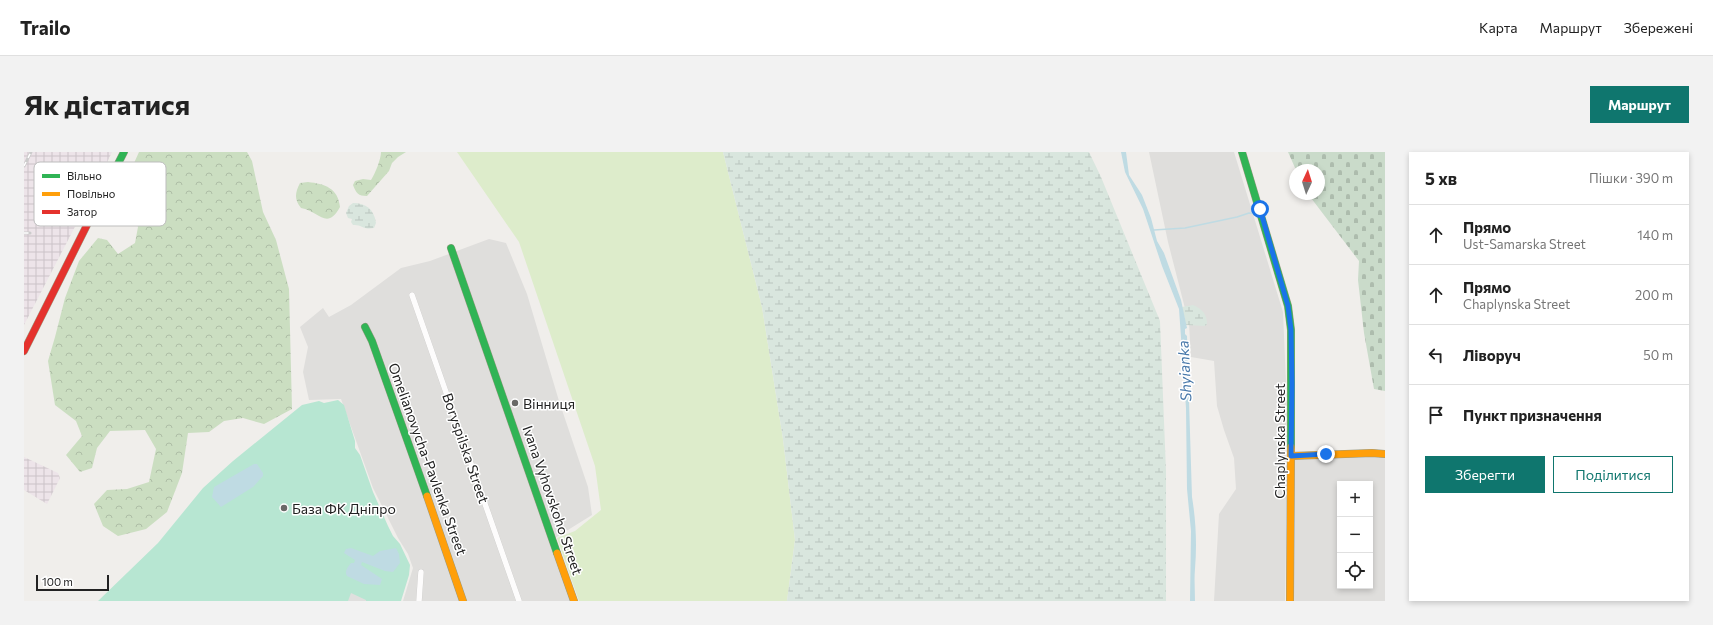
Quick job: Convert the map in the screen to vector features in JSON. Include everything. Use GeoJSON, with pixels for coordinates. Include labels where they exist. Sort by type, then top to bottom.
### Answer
{"type":"FeatureCollection","features":[{"type":"Feature","properties":{"kind":"street"},"geometry":{"type":"LineString","coordinates":[[119,162],[124,152]]}},
{"type":"Feature","properties":{"kind":"street","name":"Chaplynska Street"},"geometry":{"type":"LineString","coordinates":[[1242,152],[1288,306],[1291,330],[1290,601]]}},
{"type":"Feature","properties":{"kind":"street"},"geometry":{"type":"LineString","coordinates":[[24,351],[87,226]]}},
{"type":"Feature","properties":{"kind":"street","name":"Ivana Vyhovskoho Street"},"geometry":{"type":"LineString","coordinates":[[451,248],[506,401],[574,601]]}},
{"type":"Feature","properties":{"kind":"street","name":"Boryspilska Street"},"geometry":{"type":"LineString","coordinates":[[412,295],[520,601]]}},
{"type":"Feature","properties":{"kind":"street","name":"Omelianovycha-Pavlenka Street"},"geometry":{"type":"LineString","coordinates":[[365,327],[372,341],[449,556],[463,601]]}},
{"type":"Feature","properties":{"kind":"street"},"geometry":{"type":"LineString","coordinates":[[1291,456],[1364,453],[1385,454]]}},
{"type":"Feature","properties":{"kind":"street"},"geometry":{"type":"LineString","coordinates":[[418,601],[421,572]]}},
{"type":"Feature","properties":{"kind":"shaded area"},"geometry":{"type":"Polygon","coordinates":[[[24,152],[112,152],[107,162],[34,162],[34,226],[75,226],[24,325],[24,152]]]}},
{"type":"Feature","properties":{"kind":"shaded area"},"geometry":{"type":"Polygon","coordinates":[[[1149,152],[1234,152],[1283,312],[1288,431],[1285,601],[1214,601],[1219,514],[1236,489],[1234,458],[1217,406],[1214,361],[1191,357],[1189,324],[1168,242],[1149,152]]]}},
{"type":"Feature","properties":{"kind":"shaded area"},"geometry":{"type":"Polygon","coordinates":[[[489,239],[506,243],[527,294],[559,401],[588,487],[592,515],[555,538],[577,601],[403,601],[413,568],[408,554],[398,538],[373,488],[341,399],[309,400],[303,372],[308,347],[300,327],[323,308],[329,317],[351,305],[401,268],[430,261],[489,239]]]}},
{"type":"Feature","properties":{"kind":"shaded area"},"geometry":{"type":"Polygon","coordinates":[[[1385,454],[1385,601],[1292,601],[1294,457],[1385,454]]]}},
{"type":"Feature","properties":{"kind":"shaded area"},"geometry":{"type":"Polygon","coordinates":[[[24,457],[58,473],[60,478],[47,504],[24,490],[24,457]]]}},
{"type":"Feature","properties":{"kind":"shaded area"},"geometry":{"type":"Polygon","coordinates":[[[351,593],[366,600],[366,601],[348,601],[351,593]]]}},
{"type":"Feature","properties":{"kind":"green space"},"geometry":{"type":"Polygon","coordinates":[[[139,152],[247,152],[252,161],[263,212],[276,240],[289,289],[292,409],[264,424],[243,418],[224,421],[209,432],[188,433],[182,473],[167,512],[146,529],[118,536],[103,526],[94,504],[107,490],[127,489],[149,482],[156,449],[145,430],[110,431],[97,448],[92,468],[80,472],[66,455],[82,436],[76,421],[55,405],[48,361],[65,298],[79,261],[98,238],[107,240],[118,254],[135,243],[138,226],[166,226],[166,162],[134,162],[139,152]]]}},
{"type":"Feature","properties":{"kind":"green space"},"geometry":{"type":"Polygon","coordinates":[[[381,152],[406,152],[392,163],[389,171],[367,196],[359,195],[353,185],[355,181],[363,179],[371,180],[378,166],[381,152]]]}},
{"type":"Feature","properties":{"kind":"green space"},"geometry":{"type":"Polygon","coordinates":[[[457,152],[723,152],[762,307],[783,439],[795,540],[787,601],[579,601],[557,538],[575,531],[601,510],[595,466],[519,242],[457,152]]]}},
{"type":"Feature","properties":{"kind":"green space"},"geometry":{"type":"Polygon","coordinates":[[[723,152],[1089,152],[1101,177],[1160,321],[1166,471],[1166,601],[787,601],[795,540],[783,439],[762,307],[723,152]]]}},
{"type":"Feature","properties":{"kind":"green space"},"geometry":{"type":"Polygon","coordinates":[[[1288,152],[1385,152],[1385,391],[1374,389],[1364,333],[1358,280],[1359,261],[1313,200],[1325,200],[1325,164],[1293,164],[1288,152]]]}},
{"type":"Feature","properties":{"kind":"green space"},"geometry":{"type":"Polygon","coordinates":[[[308,182],[320,184],[330,188],[337,195],[340,207],[331,218],[322,218],[301,208],[297,202],[296,193],[300,183],[308,182]]]}},
{"type":"Feature","properties":{"kind":"green space"},"geometry":{"type":"Polygon","coordinates":[[[353,203],[362,204],[369,208],[375,218],[376,223],[374,228],[353,225],[351,222],[352,219],[348,218],[346,213],[349,206],[353,203]]]}},
{"type":"Feature","properties":{"kind":"green space"},"geometry":{"type":"Polygon","coordinates":[[[1193,305],[1199,308],[1205,315],[1207,324],[1205,326],[1186,325],[1182,307],[1193,305]]]}},
{"type":"Feature","properties":{"kind":"green space","name":"База ФК Дніпро"},"geometry":{"type":"Polygon","coordinates":[[[338,400],[344,405],[355,441],[355,448],[360,455],[373,492],[393,536],[400,544],[410,565],[409,575],[401,601],[98,601],[158,543],[203,488],[233,461],[302,405],[319,401],[324,403],[338,400]]]}},
{"type":"Feature","properties":{"kind":"water","name":"Shyianka"},"geometry":{"type":"Polygon","coordinates":[[[1121,152],[1126,152],[1129,175],[1142,195],[1151,218],[1157,241],[1164,253],[1181,300],[1187,328],[1185,329],[1185,334],[1187,336],[1192,497],[1196,533],[1195,601],[1190,601],[1191,531],[1187,489],[1186,408],[1179,309],[1162,266],[1143,209],[1125,172],[1121,152]]]}},
{"type":"Feature","properties":{"kind":"water"},"geometry":{"type":"Polygon","coordinates":[[[254,464],[257,464],[263,473],[263,476],[253,487],[221,507],[212,497],[214,487],[254,464]]]}},
{"type":"Feature","properties":{"kind":"water"},"geometry":{"type":"Polygon","coordinates":[[[351,548],[373,556],[380,551],[396,548],[399,554],[400,563],[393,572],[385,571],[362,562],[361,565],[382,579],[380,585],[364,584],[347,576],[346,574],[346,571],[351,563],[354,563],[355,560],[344,553],[346,549],[351,548]]]}},
{"type":"Feature","properties":{"kind":"waterway"},"geometry":{"type":"LineString","coordinates":[[1154,230],[1185,228],[1249,213],[1257,214]]}},
{"type":"Feature","properties":{"kind":"railway"},"geometry":{"type":"LineString","coordinates":[[24,166],[31,152]]}},
{"type":"Feature","properties":{"kind":"railway"},"geometry":{"type":"LineString","coordinates":[[24,233],[30,233]]}},
{"type":"Feature","properties":{"kind":"traffic: fast"},"geometry":{"type":"LineString","coordinates":[[119,162],[124,152]]}},
{"type":"Feature","properties":{"kind":"traffic: fast"},"geometry":{"type":"LineString","coordinates":[[1242,152],[1288,306],[1291,330],[1291,447]]}},
{"type":"Feature","properties":{"kind":"traffic: fast"},"geometry":{"type":"LineString","coordinates":[[451,248],[557,553]]}},
{"type":"Feature","properties":{"kind":"traffic: fast"},"geometry":{"type":"LineString","coordinates":[[365,327],[372,341],[427,496]]}},
{"type":"Feature","properties":{"kind":"traffic: slow"},"geometry":{"type":"LineString","coordinates":[[1290,601],[1291,447]]}},
{"type":"Feature","properties":{"kind":"traffic: slow"},"geometry":{"type":"LineString","coordinates":[[1291,456],[1372,453],[1385,454]]}},
{"type":"Feature","properties":{"kind":"traffic: slow"},"geometry":{"type":"LineString","coordinates":[[427,496],[463,601]]}},
{"type":"Feature","properties":{"kind":"traffic: slow"},"geometry":{"type":"LineString","coordinates":[[557,553],[574,601]]}},
{"type":"Feature","properties":{"kind":"traffic: jam"},"geometry":{"type":"LineString","coordinates":[[24,351],[86,226]]}},
{"type":"Feature","properties":{"kind":"place","name":"Вінниця"},"geometry":{"type":"Point","coordinates":[515,403]}},
{"type":"Feature","properties":{"kind":"place","name":"База ФК Дніпро"},"geometry":{"type":"Point","coordinates":[284,508]}},
{"type":"Feature","properties":{"kind":"route"},"geometry":{"type":"LineString","coordinates":[[1260,209],[1288,306],[1291,330],[1291,456],[1326,454]]}}]}
